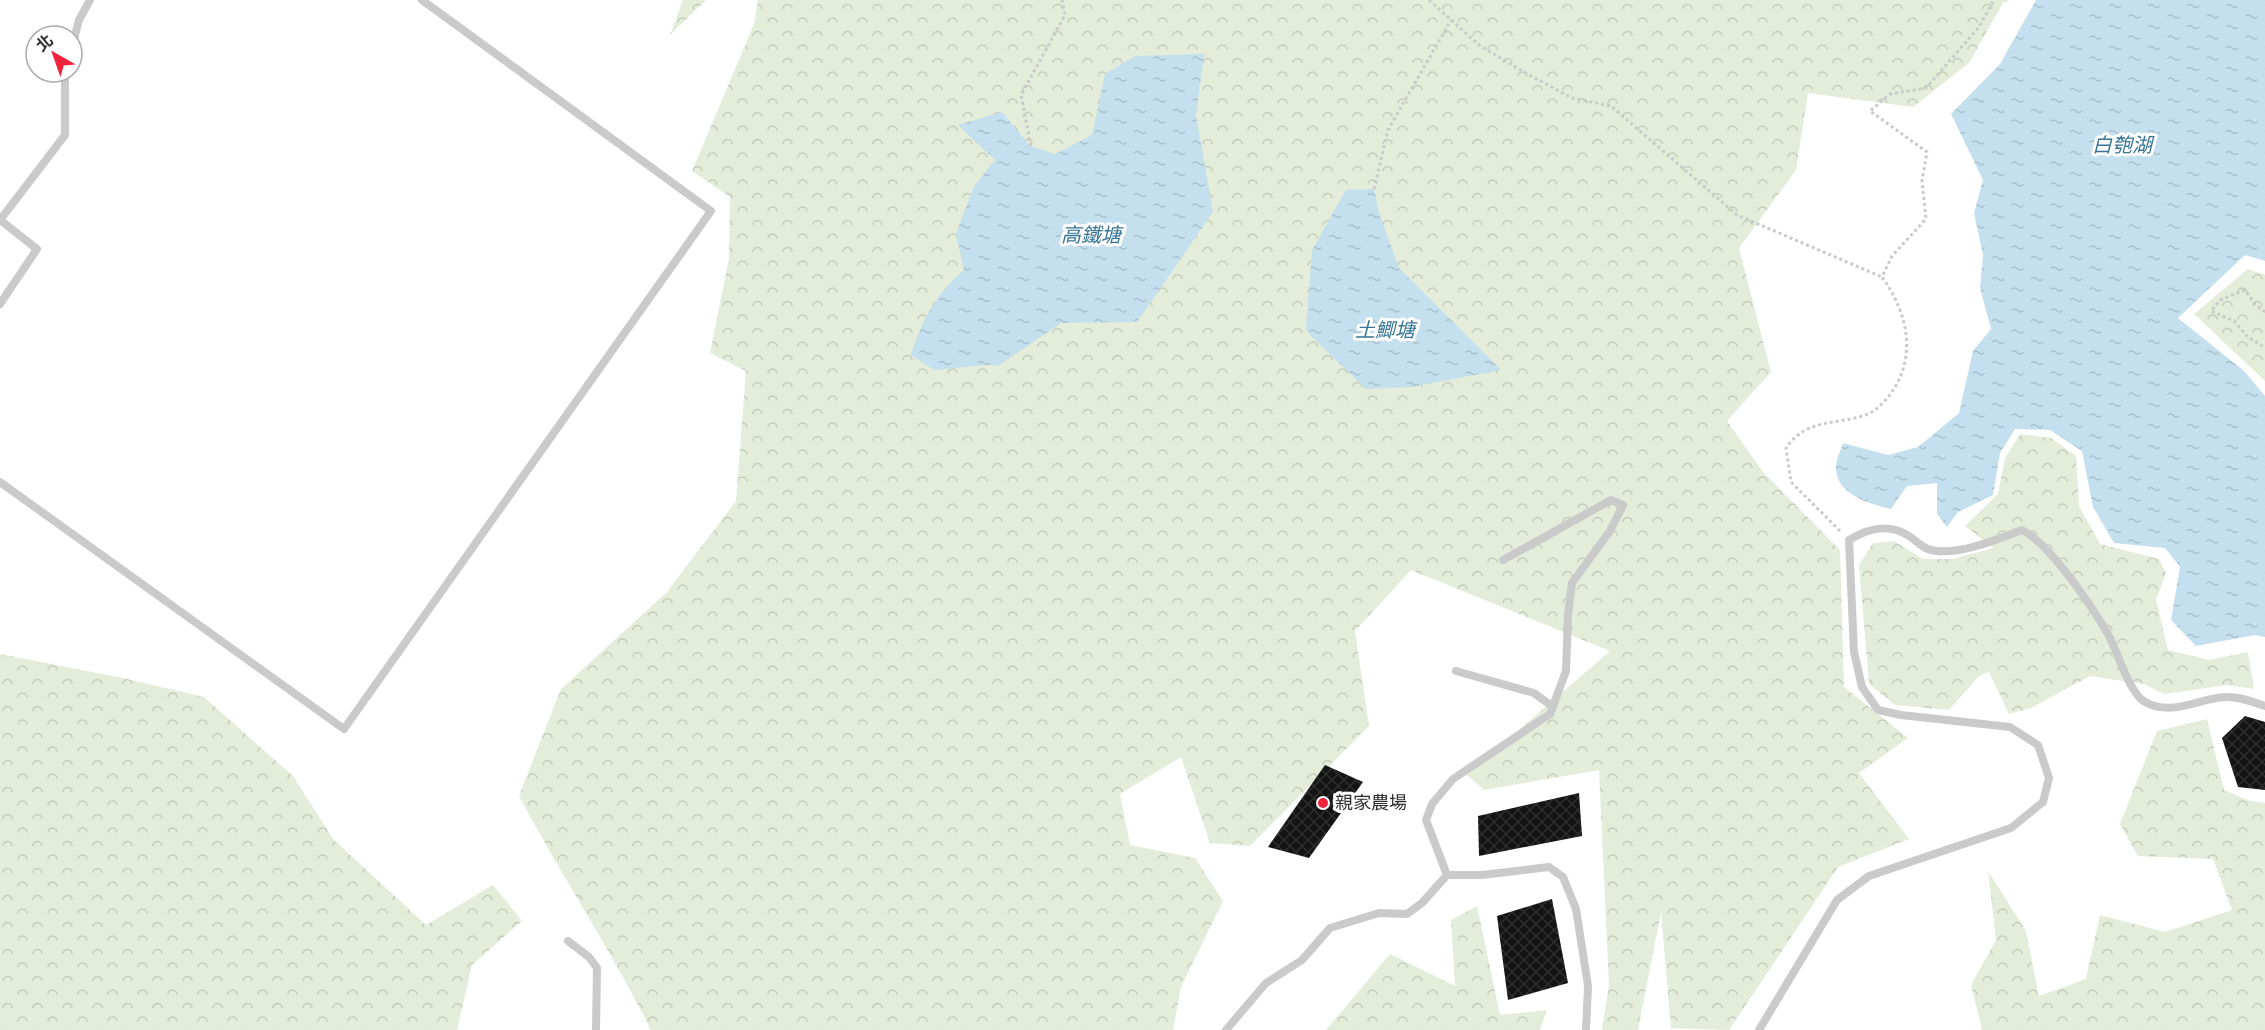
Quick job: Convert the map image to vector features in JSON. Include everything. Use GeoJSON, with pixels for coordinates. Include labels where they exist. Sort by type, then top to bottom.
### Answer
{"type":"FeatureCollection","features":[{"type":"Feature","properties":{"kind":"lane"},"geometry":{"type":"LineString","coordinates":[[78,24],[90,0]]}},
{"type":"Feature","properties":{"kind":"lane"},"geometry":{"type":"LineString","coordinates":[[0,482],[344,729],[711,210],[422,0]]}},
{"type":"Feature","properties":{"kind":"lane"},"geometry":{"type":"LineString","coordinates":[[0,304],[37,249],[0,220],[65,135],[65,84]]}},
{"type":"Feature","properties":{"kind":"lane"},"geometry":{"type":"LineString","coordinates":[[1447,875],[1426,820],[1432,804],[1454,779],[1550,714],[1566,671],[1572,583],[1610,531],[1623,505],[1611,500],[1503,560]]}},
{"type":"Feature","properties":{"kind":"lane"},"geometry":{"type":"LineString","coordinates":[[1759,1030],[1837,900],[1869,876],[2011,828],[2043,802],[2049,778],[2038,745],[2010,728],[1878,710],[1862,687],[1854,652],[1849,540],[1867,530],[1889,528],[1899,530],[1928,549],[1946,551],[1965,549],[2022,530],[2039,541],[2082,594],[2108,634],[2134,689],[2144,702],[2165,707],[2192,706],[2225,697],[2265,706]]}},
{"type":"Feature","properties":{"kind":"lane"},"geometry":{"type":"LineString","coordinates":[[1456,671],[1534,693],[1553,707]]}},
{"type":"Feature","properties":{"kind":"lane"},"geometry":{"type":"LineString","coordinates":[[1226,1030],[1266,983],[1302,960],[1330,928],[1379,914],[1407,914],[1422,903],[1447,875],[1482,875],[1549,867],[1563,877],[1576,909],[1588,986],[1586,1030]]}},
{"type":"Feature","properties":{"kind":"lane"},"geometry":{"type":"LineString","coordinates":[[568,941],[589,957],[597,968],[596,1030]]}},
{"type":"Feature","properties":{"kind":"path"},"geometry":{"type":"LineString","coordinates":[[1030,146],[1021,95],[1065,15],[1062,0]]}},
{"type":"Feature","properties":{"kind":"path"},"geometry":{"type":"LineString","coordinates":[[1429,0],[1479,45],[1522,71],[1572,98],[1611,106],[1737,215],[1882,277],[1897,297],[1907,339],[1906,363],[1899,382],[1881,405],[1869,414],[1815,426],[1795,435],[1786,448],[1791,482],[1849,540]]}},
{"type":"Feature","properties":{"kind":"path"},"geometry":{"type":"LineString","coordinates":[[1882,277],[1892,256],[1926,219],[1922,181],[1927,152],[1870,111],[1890,94],[1926,88],[1979,27],[1994,0]]}},
{"type":"Feature","properties":{"kind":"path"},"geometry":{"type":"LineString","coordinates":[[1374,189],[1388,130],[1451,20]]}},
{"type":"Feature","properties":{"kind":"path"},"geometry":{"type":"LineString","coordinates":[[2265,312],[2255,304],[2245,290],[2220,300],[2211,310],[2234,321],[2247,336],[2265,348]]}},
{"type":"Feature","properties":{"kind":"green space"},"geometry":{"type":"Polygon","coordinates":[[[683,0],[706,0],[670,35],[683,0]]]}},
{"type":"Feature","properties":{"kind":"green space"},"geometry":{"type":"Polygon","coordinates":[[[758,0],[2010,0],[2003,3],[1969,63],[1913,107],[1808,93],[1796,170],[1739,248],[1771,372],[1727,421],[1763,472],[1840,550],[1844,687],[1908,738],[1859,773],[1909,839],[1838,867],[1729,1030],[1671,1028],[1661,912],[1638,1030],[1602,1030],[1609,985],[1599,770],[1484,790],[1467,775],[1610,651],[1411,570],[1355,631],[1369,726],[1250,846],[1210,843],[1181,757],[1120,794],[1130,845],[1195,858],[1223,901],[1181,987],[1173,1030],[651,1030],[519,796],[561,689],[667,592],[736,501],[746,371],[710,353],[729,259],[730,197],[692,171],[754,24],[758,0]]]}},
{"type":"Feature","properties":{"kind":"green space"},"geometry":{"type":"Polygon","coordinates":[[[2248,269],[2265,275],[2265,381],[2194,314],[2248,269]]]}},
{"type":"Feature","properties":{"kind":"green space"},"geometry":{"type":"Polygon","coordinates":[[[2020,434],[2051,438],[2076,456],[2079,506],[2100,544],[2159,559],[2166,574],[2156,599],[2168,650],[2209,660],[2248,652],[2254,689],[2227,685],[2164,694],[2144,684],[2090,676],[2031,708],[2009,714],[1989,672],[1979,676],[1949,710],[1895,705],[1869,684],[1859,565],[1873,543],[1894,541],[1923,559],[1952,559],[1994,548],[1965,526],[1998,494],[2005,458],[2020,434]]]}},
{"type":"Feature","properties":{"kind":"green space"},"geometry":{"type":"Polygon","coordinates":[[[0,654],[123,678],[204,697],[293,776],[333,839],[426,925],[493,885],[522,921],[472,965],[457,1030],[0,1030],[0,654]]]}},
{"type":"Feature","properties":{"kind":"green space"},"geometry":{"type":"Polygon","coordinates":[[[2207,719],[2224,790],[2250,801],[2265,803],[2265,1030],[1982,1030],[1971,985],[1996,940],[1988,871],[2026,931],[2039,996],[2086,979],[2100,915],[2165,932],[2232,910],[2213,859],[2138,856],[2120,824],[2157,731],[2207,719]]]}},
{"type":"Feature","properties":{"kind":"green space"},"geometry":{"type":"Polygon","coordinates":[[[1477,906],[1500,1015],[1547,1010],[1540,1030],[1326,1030],[1390,954],[1455,986],[1451,920],[1477,906]]]}},
{"type":"Feature","properties":{"kind":"water","name":"白匏湖"},"geometry":{"type":"Polygon","coordinates":[[[2036,0],[2265,0],[2265,261],[2245,255],[2178,318],[2244,371],[2265,396],[2265,637],[2255,635],[2196,646],[2171,620],[2180,567],[2165,548],[2114,543],[2093,507],[2082,451],[2050,430],[2015,429],[2000,453],[1993,495],[1958,512],[1947,527],[1937,514],[1937,483],[1907,486],[1891,509],[1855,496],[1847,491],[1837,476],[1836,463],[1843,443],[1888,455],[1918,447],[1959,413],[1973,351],[1991,329],[1980,288],[1983,255],[1974,213],[1983,180],[1951,114],[2000,64],[2036,0]]]}},
{"type":"Feature","properties":{"kind":"water","name":"高鐵塘"},"geometry":{"type":"Polygon","coordinates":[[[1204,54],[1196,115],[1213,212],[1137,322],[1061,323],[998,366],[934,370],[911,355],[931,308],[945,288],[964,270],[956,234],[974,186],[995,160],[958,125],[1002,112],[1030,146],[1055,154],[1092,135],[1105,74],[1135,56],[1204,54]]]}},
{"type":"Feature","properties":{"kind":"water","name":"土鯽塘"},"geometry":{"type":"Polygon","coordinates":[[[1374,189],[1379,213],[1399,268],[1501,370],[1411,387],[1366,389],[1309,334],[1306,329],[1312,250],[1346,190],[1374,189]]]}},
{"type":"Feature","properties":{"kind":"building"},"geometry":{"type":"Polygon","coordinates":[[[2245,716],[2265,722],[2265,790],[2238,787],[2222,738],[2245,716]]]}},
{"type":"Feature","properties":{"kind":"building","name":"親家農場"},"geometry":{"type":"Polygon","coordinates":[[[1325,765],[1363,782],[1309,858],[1268,847],[1325,765]]]}},
{"type":"Feature","properties":{"kind":"building"},"geometry":{"type":"Polygon","coordinates":[[[1579,793],[1582,836],[1479,856],[1478,816],[1579,793]]]}},
{"type":"Feature","properties":{"kind":"building"},"geometry":{"type":"Polygon","coordinates":[[[1552,899],[1568,983],[1508,1000],[1497,916],[1552,899]]]}},
{"type":"Feature","properties":{"kind":"place","name":"親家農場"},"geometry":{"type":"Point","coordinates":[1323,803]}}]}
